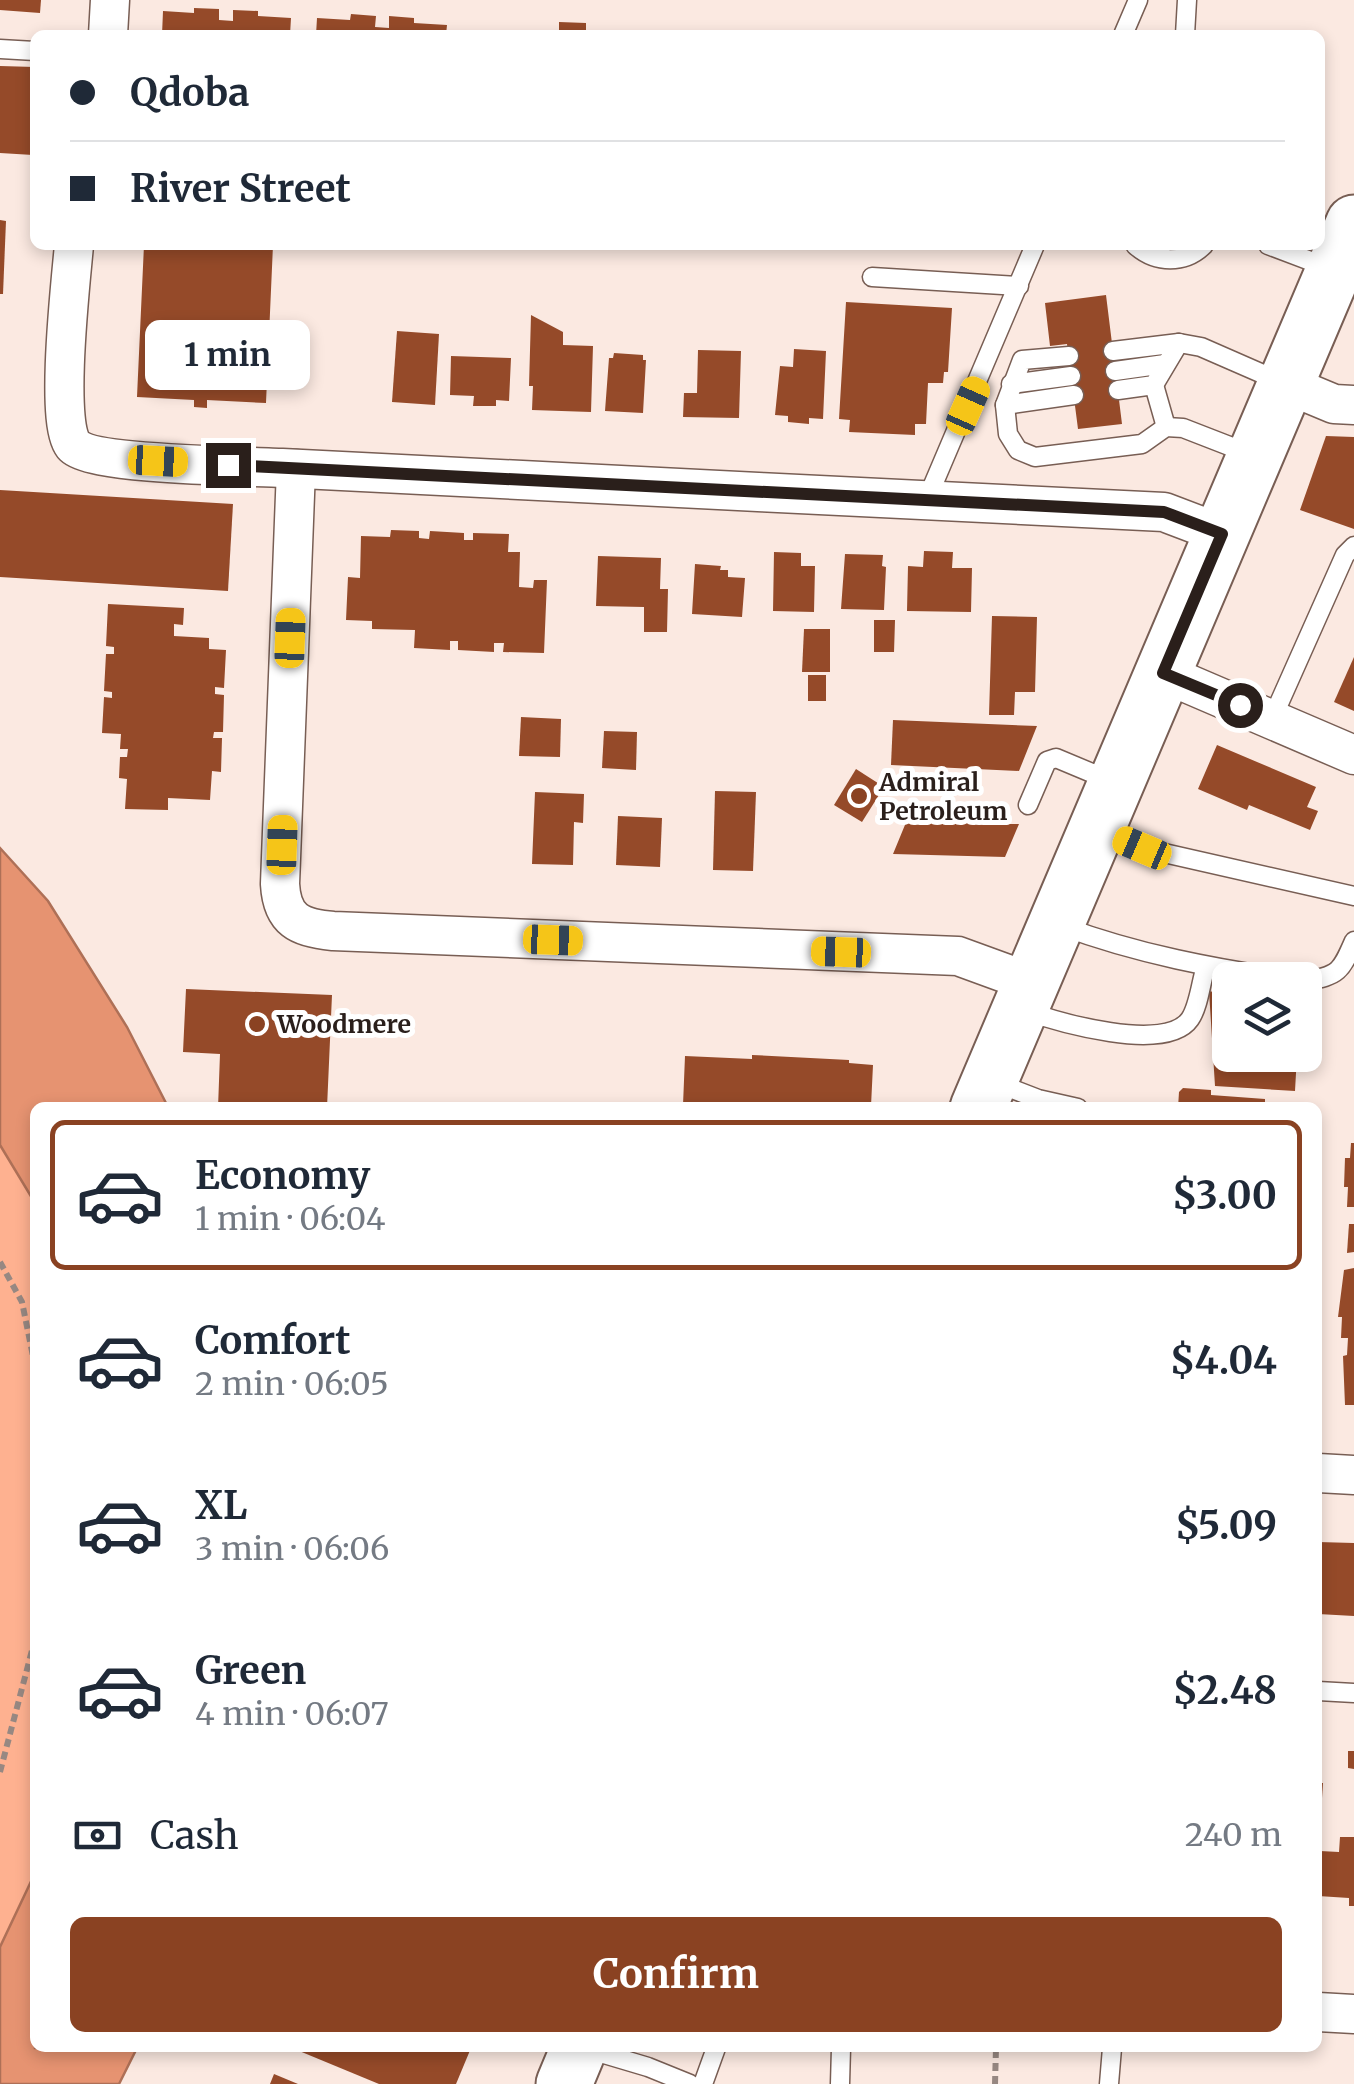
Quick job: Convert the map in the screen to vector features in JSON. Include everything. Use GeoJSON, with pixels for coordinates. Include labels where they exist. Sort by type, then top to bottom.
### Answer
{"type":"FeatureCollection","features":[{"type":"Feature","properties":{"kind":"main road"},"geometry":{"type":"LineString","coordinates":[[984,1094],[1347,244]]}},
{"type":"Feature","properties":{"kind":"main road"},"geometry":{"type":"LineString","coordinates":[[564,2084],[580,2052]]}},
{"type":"Feature","properties":{"kind":"street"},"geometry":{"type":"LineString","coordinates":[[108,30],[110,0]]}},
{"type":"Feature","properties":{"kind":"street"},"geometry":{"type":"LineString","coordinates":[[74,250],[64,402],[66,432],[71,444],[83,452],[124,459],[296,469],[1164,512],[1222,534]]}},
{"type":"Feature","properties":{"kind":"street"},"geometry":{"type":"LineString","coordinates":[[1286,384],[1334,404],[1354,405]]}},
{"type":"Feature","properties":{"kind":"street"},"geometry":{"type":"LineString","coordinates":[[296,469],[280,884],[281,901],[290,918],[310,930],[958,956],[1026,996]]}},
{"type":"Feature","properties":{"kind":"street"},"geometry":{"type":"LineString","coordinates":[[1163,673],[1354,755]]}},
{"type":"Feature","properties":{"kind":"street"},"geometry":{"type":"LineString","coordinates":[[1322,1474],[1354,1475]]}},
{"type":"Feature","properties":{"kind":"street"},"geometry":{"type":"LineString","coordinates":[[1322,2012],[1354,2014]]}},
{"type":"Feature","properties":{"kind":"lane"},"geometry":{"type":"LineString","coordinates":[[1125,30],[1138,0]]}},
{"type":"Feature","properties":{"kind":"lane"},"geometry":{"type":"LineString","coordinates":[[1185,30],[1187,0]]}},
{"type":"Feature","properties":{"kind":"lane"},"geometry":{"type":"LineString","coordinates":[[0,49],[30,51]]}},
{"type":"Feature","properties":{"kind":"lane"},"geometry":{"type":"LineString","coordinates":[[928,499],[1033,250]]}},
{"type":"Feature","properties":{"kind":"lane"},"geometry":{"type":"LineString","coordinates":[[1143,250],[1170,260],[1187,258],[1197,250]]}},
{"type":"Feature","properties":{"kind":"lane"},"geometry":{"type":"LineString","coordinates":[[872,277],[1018,286]]}},
{"type":"Feature","properties":{"kind":"lane"},"geometry":{"type":"LineString","coordinates":[[1166,427],[1154,385],[1179,343]]}},
{"type":"Feature","properties":{"kind":"lane"},"geometry":{"type":"LineString","coordinates":[[1113,351],[1179,343],[1202,346],[1286,384]]}},
{"type":"Feature","properties":{"kind":"lane"},"geometry":{"type":"LineString","coordinates":[[1068,356],[1022,360],[1006,405],[1008,434],[1018,450],[1035,456],[1142,444],[1166,427],[1184,428],[1255,456]]}},
{"type":"Feature","properties":{"kind":"lane"},"geometry":{"type":"LineString","coordinates":[[1154,385],[1116,380],[1164,364]]}},
{"type":"Feature","properties":{"kind":"lane"},"geometry":{"type":"LineString","coordinates":[[1006,405],[1073,386],[1011,384]]}},
{"type":"Feature","properties":{"kind":"lane"},"geometry":{"type":"LineString","coordinates":[[1272,719],[1345,555],[1354,546]]}},
{"type":"Feature","properties":{"kind":"lane"},"geometry":{"type":"LineString","coordinates":[[1028,806],[1047,760],[1056,758],[1142,848],[1354,896]]}},
{"type":"Feature","properties":{"kind":"lane"},"geometry":{"type":"LineString","coordinates":[[1056,924],[1103,941],[1212,967]]}},
{"type":"Feature","properties":{"kind":"lane"},"geometry":{"type":"LineString","coordinates":[[1322,979],[1342,968],[1354,941]]}},
{"type":"Feature","properties":{"kind":"lane"},"geometry":{"type":"LineString","coordinates":[[1026,996],[1068,1026],[1141,1034],[1174,1032],[1190,1018],[1206,966]]}},
{"type":"Feature","properties":{"kind":"lane"},"geometry":{"type":"LineString","coordinates":[[984,1094],[1051,1102]]}},
{"type":"Feature","properties":{"kind":"lane"},"geometry":{"type":"LineString","coordinates":[[1322,1691],[1354,1693]]}},
{"type":"Feature","properties":{"kind":"lane"},"geometry":{"type":"LineString","coordinates":[[596,2052],[690,2084]]}},
{"type":"Feature","properties":{"kind":"lane"},"geometry":{"type":"LineString","coordinates":[[704,2084],[715,2052]]}},
{"type":"Feature","properties":{"kind":"lane"},"geometry":{"type":"LineString","coordinates":[[840,2084],[841,2052]]}},
{"type":"Feature","properties":{"kind":"lane"},"geometry":{"type":"LineString","coordinates":[[1110,2084],[1112,2052]]}},
{"type":"Feature","properties":{"kind":"path"},"geometry":{"type":"LineString","coordinates":[[0,1262],[22,1302],[30,1341]]}},
{"type":"Feature","properties":{"kind":"path"},"geometry":{"type":"LineString","coordinates":[[0,1772],[30,1658]]}},
{"type":"Feature","properties":{"kind":"path"},"geometry":{"type":"LineString","coordinates":[[995,2084],[996,2052]]}},
{"type":"Feature","properties":{"kind":"shaded area"},"geometry":{"type":"Polygon","coordinates":[[[0,848],[48,901],[127,1027],[165,1102],[30,1102],[30,1195],[0,1145],[0,848]]]}},
{"type":"Feature","properties":{"kind":"shaded area"},"geometry":{"type":"Polygon","coordinates":[[[0,1145],[30,1195],[30,1884],[0,1947],[0,1145]]]}},
{"type":"Feature","properties":{"kind":"shaded area"},"geometry":{"type":"Polygon","coordinates":[[[30,1884],[30,2052],[135,2052],[119,2084],[0,2084],[0,1947],[30,1884]]]}},
{"type":"Feature","properties":{"kind":"building"},"geometry":{"type":"Polygon","coordinates":[[[0,0],[41,0],[40,13],[0,10],[0,0]]]}},
{"type":"Feature","properties":{"kind":"building"},"geometry":{"type":"Polygon","coordinates":[[[194,8],[219,9],[219,20],[233,21],[233,10],[258,11],[258,16],[291,18],[290,30],[162,30],[163,11],[194,13],[194,8]]]}},
{"type":"Feature","properties":{"kind":"building"},"geometry":{"type":"Polygon","coordinates":[[[351,14],[376,16],[375,27],[389,28],[389,16],[414,18],[414,23],[447,25],[446,30],[316,30],[317,18],[350,20],[351,14]]]}},
{"type":"Feature","properties":{"kind":"building"},"geometry":{"type":"Polygon","coordinates":[[[559,22],[586,23],[586,30],[559,30],[559,22]]]}},
{"type":"Feature","properties":{"kind":"building"},"geometry":{"type":"Polygon","coordinates":[[[0,66],[30,67],[30,155],[0,153],[0,66]]]}},
{"type":"Feature","properties":{"kind":"building"},"geometry":{"type":"Polygon","coordinates":[[[0,220],[6,221],[3,294],[0,294],[0,220]]]}},
{"type":"Feature","properties":{"kind":"building"},"geometry":{"type":"Polygon","coordinates":[[[144,250],[273,250],[266,403],[207,400],[207,408],[194,407],[194,400],[137,397],[144,250]]]}},
{"type":"Feature","properties":{"kind":"building"},"geometry":{"type":"Polygon","coordinates":[[[1106,295],[1122,424],[1078,429],[1067,344],[1050,346],[1045,303],[1106,295]]]}},
{"type":"Feature","properties":{"kind":"building"},"geometry":{"type":"Polygon","coordinates":[[[846,302],[952,308],[948,372],[944,372],[943,383],[928,383],[926,424],[915,424],[915,435],[849,432],[850,420],[839,419],[846,302]]]}},
{"type":"Feature","properties":{"kind":"building"},"geometry":{"type":"Polygon","coordinates":[[[531,315],[563,332],[563,345],[593,346],[591,412],[532,410],[531,315]]]}},
{"type":"Feature","properties":{"kind":"building"},"geometry":{"type":"Polygon","coordinates":[[[397,331],[439,334],[435,405],[392,402],[397,331]]]}},
{"type":"Feature","properties":{"kind":"building"},"geometry":{"type":"Polygon","coordinates":[[[794,349],[826,351],[823,419],[809,418],[809,424],[788,422],[788,416],[775,415],[780,366],[793,367],[794,349]]]}},
{"type":"Feature","properties":{"kind":"building"},"geometry":{"type":"Polygon","coordinates":[[[698,350],[741,351],[739,418],[683,417],[684,393],[697,393],[698,350]]]}},
{"type":"Feature","properties":{"kind":"building"},"geometry":{"type":"Polygon","coordinates":[[[614,353],[643,355],[646,360],[643,413],[605,411],[609,358],[614,353]]]}},
{"type":"Feature","properties":{"kind":"building"},"geometry":{"type":"Polygon","coordinates":[[[451,356],[511,358],[509,401],[496,400],[496,406],[473,406],[474,396],[450,395],[451,356]]]}},
{"type":"Feature","properties":{"kind":"building"},"geometry":{"type":"Polygon","coordinates":[[[1326,436],[1354,437],[1354,529],[1300,510],[1326,436]]]}},
{"type":"Feature","properties":{"kind":"building"},"geometry":{"type":"Polygon","coordinates":[[[0,490],[233,504],[228,591],[0,577],[0,490]]]}},
{"type":"Feature","properties":{"kind":"building"},"geometry":{"type":"Polygon","coordinates":[[[391,530],[419,531],[419,538],[429,539],[430,531],[464,533],[464,540],[473,540],[473,533],[509,534],[508,552],[520,552],[519,587],[533,588],[534,580],[547,580],[544,653],[503,652],[504,643],[494,643],[494,652],[458,650],[458,641],[450,641],[450,650],[414,648],[415,630],[372,629],[372,621],[346,620],[348,577],[360,578],[361,536],[390,537],[391,530]]]}},
{"type":"Feature","properties":{"kind":"building"},"geometry":{"type":"Polygon","coordinates":[[[924,551],[953,552],[952,568],[972,568],[971,612],[907,611],[908,566],[923,567],[924,551]]]}},
{"type":"Feature","properties":{"kind":"building"},"geometry":{"type":"Polygon","coordinates":[[[774,552],[801,553],[801,566],[815,566],[814,612],[773,611],[774,552]]]}},
{"type":"Feature","properties":{"kind":"building"},"geometry":{"type":"Polygon","coordinates":[[[845,554],[883,555],[884,610],[841,609],[845,554]]]}},
{"type":"Feature","properties":{"kind":"building"},"geometry":{"type":"Polygon","coordinates":[[[598,556],[661,558],[660,589],[668,589],[667,632],[644,632],[644,607],[596,606],[598,556]]]}},
{"type":"Feature","properties":{"kind":"building"},"geometry":{"type":"Polygon","coordinates":[[[695,564],[721,566],[720,570],[728,570],[728,577],[745,578],[742,617],[692,614],[695,564]]]}},
{"type":"Feature","properties":{"kind":"building"},"geometry":{"type":"Polygon","coordinates":[[[108,604],[184,608],[183,625],[174,624],[174,636],[209,638],[209,649],[226,650],[224,688],[215,687],[215,694],[224,695],[223,732],[214,732],[213,738],[222,738],[221,772],[212,771],[210,800],[168,798],[168,810],[125,809],[127,779],[119,778],[120,757],[127,757],[128,749],[120,749],[121,734],[102,733],[104,697],[112,698],[112,692],[104,691],[106,654],[114,654],[114,647],[106,646],[108,604]]]}},
{"type":"Feature","properties":{"kind":"building"},"geometry":{"type":"Polygon","coordinates":[[[992,616],[1037,617],[1035,692],[1015,692],[1014,715],[989,715],[992,616]]]}},
{"type":"Feature","properties":{"kind":"building"},"geometry":{"type":"Polygon","coordinates":[[[874,620],[895,620],[894,652],[874,652],[874,620]]]}},
{"type":"Feature","properties":{"kind":"building"},"geometry":{"type":"Polygon","coordinates":[[[804,629],[830,629],[830,672],[802,672],[804,629]]]}},
{"type":"Feature","properties":{"kind":"building"},"geometry":{"type":"Polygon","coordinates":[[[1354,657],[1354,711],[1334,702],[1354,657]]]}},
{"type":"Feature","properties":{"kind":"building"},"geometry":{"type":"Polygon","coordinates":[[[808,675],[826,675],[826,701],[808,701],[808,675]]]}},
{"type":"Feature","properties":{"kind":"building"},"geometry":{"type":"Polygon","coordinates":[[[521,717],[561,719],[560,757],[519,756],[521,717]]]}},
{"type":"Feature","properties":{"kind":"building"},"geometry":{"type":"Polygon","coordinates":[[[893,720],[1037,726],[1019,771],[891,765],[893,720]]]}},
{"type":"Feature","properties":{"kind":"building"},"geometry":{"type":"Polygon","coordinates":[[[604,731],[637,732],[636,770],[602,768],[604,731]]]}},
{"type":"Feature","properties":{"kind":"building"},"geometry":{"type":"Polygon","coordinates":[[[1217,745],[1316,787],[1307,807],[1318,811],[1310,830],[1198,789],[1217,745]]]}},
{"type":"Feature","properties":{"kind":"building","name":"Admiral Petroleum"},"geometry":{"type":"Polygon","coordinates":[[[856,769],[884,787],[862,822],[834,805],[856,769]]]}},
{"type":"Feature","properties":{"kind":"building"},"geometry":{"type":"Polygon","coordinates":[[[715,791],[756,792],[753,871],[713,870],[715,791]]]}},
{"type":"Feature","properties":{"kind":"building"},"geometry":{"type":"Polygon","coordinates":[[[535,792],[584,794],[583,823],[574,822],[573,865],[532,864],[535,792]]]}},
{"type":"Feature","properties":{"kind":"building"},"geometry":{"type":"Polygon","coordinates":[[[618,816],[662,818],[660,867],[616,865],[618,816]]]}},
{"type":"Feature","properties":{"kind":"building","name":"Admiral Petroleum"},"geometry":{"type":"Polygon","coordinates":[[[907,820],[1019,824],[1005,857],[893,854],[907,820]]]}},
{"type":"Feature","properties":{"kind":"building","name":"Woodmere"},"geometry":{"type":"Polygon","coordinates":[[[186,989],[332,995],[327,1102],[218,1102],[220,1054],[183,1052],[186,989]]]}},
{"type":"Feature","properties":{"kind":"building"},"geometry":{"type":"Polygon","coordinates":[[[1209,991],[1212,992],[1212,1038],[1209,991]]]}},
{"type":"Feature","properties":{"kind":"building"},"geometry":{"type":"Polygon","coordinates":[[[752,1055],[849,1060],[873,1065],[871,1102],[683,1102],[685,1056],[752,1059],[752,1055]]]}},
{"type":"Feature","properties":{"kind":"building"},"geometry":{"type":"Polygon","coordinates":[[[1214,1072],[1296,1072],[1295,1091],[1215,1086],[1214,1072]]]}},
{"type":"Feature","properties":{"kind":"building"},"geometry":{"type":"Polygon","coordinates":[[[1183,1088],[1211,1090],[1211,1095],[1265,1102],[1178,1102],[1183,1088]]]}},
{"type":"Feature","properties":{"kind":"building"},"geometry":{"type":"Polygon","coordinates":[[[1351,1143],[1354,1207],[1347,1207],[1345,1158],[1350,1158],[1351,1143]]]}},
{"type":"Feature","properties":{"kind":"building"},"geometry":{"type":"Polygon","coordinates":[[[1349,1224],[1354,1224],[1354,1252],[1347,1253],[1349,1224]]]}},
{"type":"Feature","properties":{"kind":"building"},"geometry":{"type":"Polygon","coordinates":[[[1354,1268],[1354,1405],[1345,1405],[1343,1356],[1347,1355],[1348,1338],[1341,1338],[1342,1317],[1338,1317],[1344,1270],[1354,1268]]]}},
{"type":"Feature","properties":{"kind":"building"},"geometry":{"type":"Polygon","coordinates":[[[1322,1542],[1354,1543],[1354,1616],[1322,1614],[1322,1542]]]}},
{"type":"Feature","properties":{"kind":"building"},"geometry":{"type":"Polygon","coordinates":[[[1348,1751],[1354,1751],[1354,1769],[1348,1768],[1348,1751]]]}},
{"type":"Feature","properties":{"kind":"building"},"geometry":{"type":"Polygon","coordinates":[[[1340,1837],[1354,1837],[1354,1906],[1349,1906],[1349,1898],[1322,1896],[1322,1851],[1339,1852],[1340,1837]]]}},
{"type":"Feature","properties":{"kind":"building"},"geometry":{"type":"Polygon","coordinates":[[[302,2052],[469,2052],[456,2084],[379,2084],[302,2052]]]}},
{"type":"Feature","properties":{"kind":"building"},"geometry":{"type":"Polygon","coordinates":[[[274,2074],[298,2084],[270,2084],[274,2074]]]}},
{"type":"Feature","properties":{"kind":"place","name":"Admiral Petroleum"},"geometry":{"type":"Point","coordinates":[859,796]}},
{"type":"Feature","properties":{"kind":"place","name":"Woodmere"},"geometry":{"type":"Point","coordinates":[257,1024]}},
{"type":"Feature","properties":{"kind":"route"},"geometry":{"type":"LineString","coordinates":[[228,465],[1164,512],[1222,534],[1163,673],[1240,705]]}}]}
